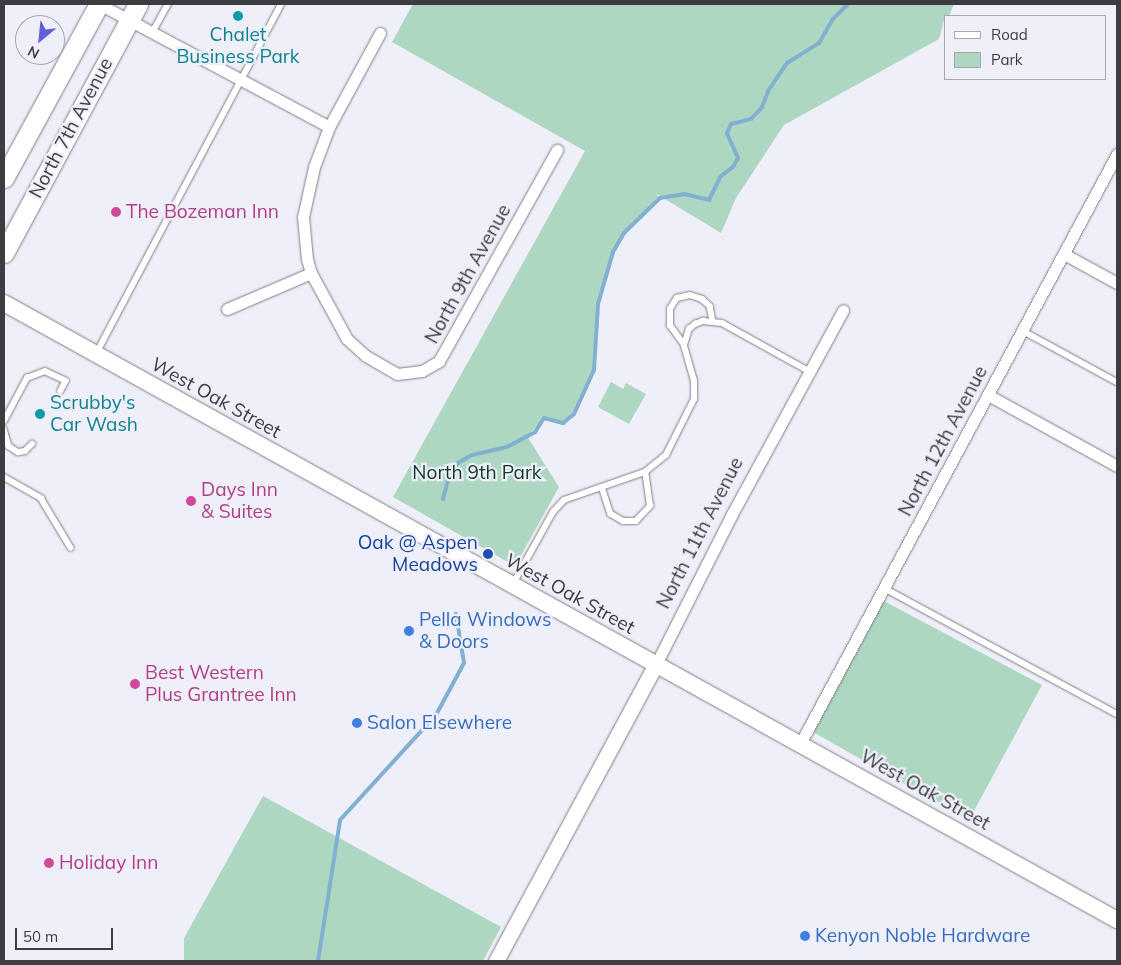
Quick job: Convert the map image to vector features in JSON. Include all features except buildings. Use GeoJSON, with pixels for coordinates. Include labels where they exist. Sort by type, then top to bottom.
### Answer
{"type":"FeatureCollection","features":[{"type":"Feature","properties":{"kind":"main road","name":"North 7th Avenue"},"geometry":{"type":"LineString","coordinates":[[4,178],[98,4]]}},
{"type":"Feature","properties":{"kind":"main road","name":"North 7th Avenue"},"geometry":{"type":"LineString","coordinates":[[4,253],[133,12]]}},
{"type":"Feature","properties":{"kind":"main road","name":"West Oak Street"},"geometry":{"type":"LineString","coordinates":[[4,303],[1117,920]]}},
{"type":"Feature","properties":{"kind":"street"},"geometry":{"type":"LineString","coordinates":[[98,4],[133,12],[152,33],[329,127]]}},
{"type":"Feature","properties":{"kind":"street","name":"North 9th Avenue"},"geometry":{"type":"LineString","coordinates":[[380,33],[329,127],[314,167],[304,217],[307,259],[311,272],[347,339],[366,356],[397,374],[422,372],[439,361],[557,150]]}},
{"type":"Feature","properties":{"kind":"street","name":"North 12th Avenue"},"geometry":{"type":"LineString","coordinates":[[800,744],[1117,154]]}},
{"type":"Feature","properties":{"kind":"street"},"geometry":{"type":"LineString","coordinates":[[1064,254],[1117,283]]}},
{"type":"Feature","properties":{"kind":"street"},"geometry":{"type":"LineString","coordinates":[[227,309],[311,272]]}},
{"type":"Feature","properties":{"kind":"street","name":"North 11th Avenue"},"geometry":{"type":"LineString","coordinates":[[496,961],[843,310]]}},
{"type":"Feature","properties":{"kind":"street"},"geometry":{"type":"LineString","coordinates":[[988,395],[1117,466]]}},
{"type":"Feature","properties":{"kind":"lane"},"geometry":{"type":"LineString","coordinates":[[152,33],[168,4]]}},
{"type":"Feature","properties":{"kind":"lane"},"geometry":{"type":"LineString","coordinates":[[96,354],[282,4]]}},
{"type":"Feature","properties":{"kind":"lane"},"geometry":{"type":"LineString","coordinates":[[512,586],[553,512],[564,500],[645,472],[666,455],[691,409],[694,381],[684,345],[670,326],[670,309],[677,298],[690,294],[702,299],[712,312],[713,321]]}},
{"type":"Feature","properties":{"kind":"lane"},"geometry":{"type":"LineString","coordinates":[[684,345],[689,330],[703,321],[713,321],[809,371]]}},
{"type":"Feature","properties":{"kind":"lane"},"geometry":{"type":"LineString","coordinates":[[1023,331],[1117,382]]}},
{"type":"Feature","properties":{"kind":"lane"},"geometry":{"type":"LineString","coordinates":[[4,421],[27,378],[45,371],[66,382],[61,391]]}},
{"type":"Feature","properties":{"kind":"lane"},"geometry":{"type":"LineString","coordinates":[[4,428],[9,446],[18,452],[24,451],[32,444]]}},
{"type":"Feature","properties":{"kind":"lane"},"geometry":{"type":"LineString","coordinates":[[602,487],[611,514],[623,522],[636,521],[650,506],[645,472]]}},
{"type":"Feature","properties":{"kind":"lane"},"geometry":{"type":"LineString","coordinates":[[4,478],[41,498],[71,548]]}},
{"type":"Feature","properties":{"kind":"lane"},"geometry":{"type":"LineString","coordinates":[[884,588],[1117,714]]}},
{"type":"Feature","properties":{"kind":"green space","name":"North 9th Park"},"geometry":{"type":"Polygon","coordinates":[[[413,4],[954,4],[949,15],[944,15],[939,39],[784,125],[736,198],[721,233],[655,193],[660,198],[624,233],[613,252],[598,304],[596,357],[585,393],[574,414],[563,423],[544,419],[527,436],[559,487],[515,566],[393,497],[585,151],[392,42],[413,4]]]}},
{"type":"Feature","properties":{"kind":"green space"},"geometry":{"type":"Polygon","coordinates":[[[611,382],[623,389],[626,383],[646,394],[629,424],[598,407],[611,382]]]}},
{"type":"Feature","properties":{"kind":"green space"},"geometry":{"type":"Polygon","coordinates":[[[880,599],[1042,685],[969,820],[811,731],[880,599]]]}},
{"type":"Feature","properties":{"kind":"green space"},"geometry":{"type":"Polygon","coordinates":[[[263,796],[501,927],[483,961],[184,961],[184,938],[263,796]]]}},
{"type":"Feature","properties":{"kind":"waterway"},"geometry":{"type":"LineString","coordinates":[[443,499],[450,472],[458,463],[472,455],[507,447],[535,432],[544,418],[563,423],[574,414],[594,370],[598,304],[613,252],[624,233],[660,198],[684,194],[709,200],[720,177],[733,167],[738,158],[727,133],[731,124],[751,119],[762,107],[768,91],[787,63],[819,43],[833,19],[848,4]]}},
{"type":"Feature","properties":{"kind":"waterway"},"geometry":{"type":"LineString","coordinates":[[318,961],[340,820],[436,715],[464,663],[456,614]]}},
{"type":"Feature","properties":{"kind":"place","name":"Chalet Business Park"},"geometry":{"type":"Point","coordinates":[238,16]}},
{"type":"Feature","properties":{"kind":"place","name":"The Bozeman Inn"},"geometry":{"type":"Point","coordinates":[116,212]}},
{"type":"Feature","properties":{"kind":"place","name":"Scrubby's Car Wash"},"geometry":{"type":"Point","coordinates":[40,414]}},
{"type":"Feature","properties":{"kind":"place","name":"Days Inn & Suites"},"geometry":{"type":"Point","coordinates":[191,501]}},
{"type":"Feature","properties":{"kind":"place","name":"Oak @ Aspen Meadows"},"geometry":{"type":"Point","coordinates":[488,554]}},
{"type":"Feature","properties":{"kind":"place","name":"Pella Windows & Doors"},"geometry":{"type":"Point","coordinates":[409,631]}},
{"type":"Feature","properties":{"kind":"place","name":"Best Western Plus Grantree Inn"},"geometry":{"type":"Point","coordinates":[135,684]}},
{"type":"Feature","properties":{"kind":"place","name":"Salon Elsewhere"},"geometry":{"type":"Point","coordinates":[357,723]}},
{"type":"Feature","properties":{"kind":"place","name":"Holiday Inn"},"geometry":{"type":"Point","coordinates":[49,863]}},
{"type":"Feature","properties":{"kind":"place","name":"Kenyon Noble Hardware"},"geometry":{"type":"Point","coordinates":[805,936]}}]}
